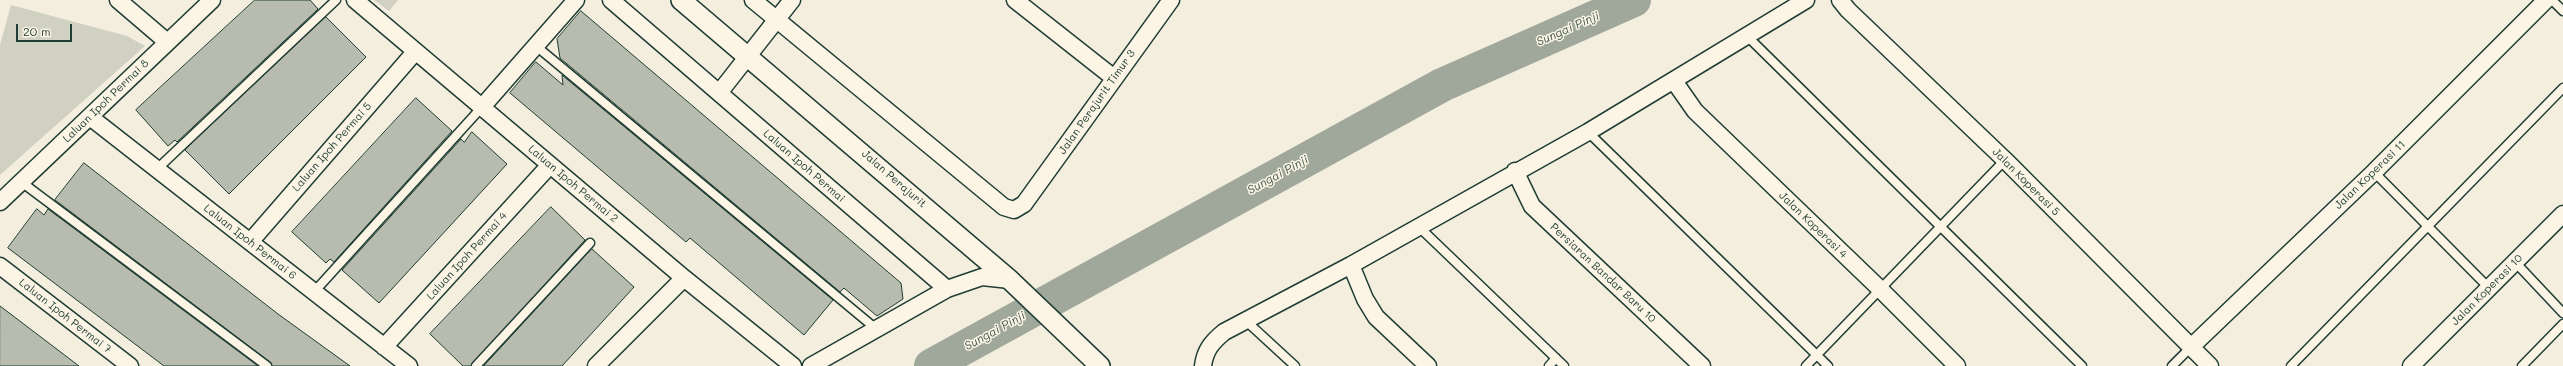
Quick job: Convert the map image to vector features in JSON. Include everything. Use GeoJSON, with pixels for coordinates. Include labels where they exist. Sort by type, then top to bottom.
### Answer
{"type":"FeatureCollection","features":[{"type":"Feature","properties":{"kind":"street"},"geometry":{"type":"LineString","coordinates":[[118,0],[166,41]]}},
{"type":"Feature","properties":{"kind":"street","name":"Laluan Ipoh Permai 8"},"geometry":{"type":"LineString","coordinates":[[0,202],[20,181],[90,117],[166,41],[212,0]]}},
{"type":"Feature","properties":{"kind":"street","name":"Laluan Ipoh Permai 2"},"geometry":{"type":"LineString","coordinates":[[355,0],[684,278],[793,366]]}},
{"type":"Feature","properties":{"kind":"street"},"geometry":{"type":"LineString","coordinates":[[482,107],[576,0]]}},
{"type":"Feature","properties":{"kind":"street","name":"Laluan Ipoh Permai"},"geometry":{"type":"LineString","coordinates":[[611,0],[947,289]]}},
{"type":"Feature","properties":{"kind":"street","name":"Jalan Perajurit"},"geometry":{"type":"LineString","coordinates":[[681,0],[1010,280],[1100,366]]}},
{"type":"Feature","properties":{"kind":"street"},"geometry":{"type":"LineString","coordinates":[[753,0],[776,21]]}},
{"type":"Feature","properties":{"kind":"street"},"geometry":{"type":"LineString","coordinates":[[719,93],[792,0]]}},
{"type":"Feature","properties":{"kind":"street"},"geometry":{"type":"LineString","coordinates":[[1015,0],[1114,78]]}},
{"type":"Feature","properties":{"kind":"street","name":"Jalan Perajurit Timur 3"},"geometry":{"type":"LineString","coordinates":[[776,21],[1004,207],[1014,210],[1024,204],[1171,0]]}},
{"type":"Feature","properties":{"kind":"street"},"geometry":{"type":"LineString","coordinates":[[1203,366],[1204,356],[1212,342],[1245,319],[1352,265],[1515,171],[1588,132],[1748,37],[1806,0]]}},
{"type":"Feature","properties":{"kind":"street","name":"Jalan Koperasi 5"},"geometry":{"type":"LineString","coordinates":[[1840,0],[1848,10],[2005,160],[2210,366]]}},
{"type":"Feature","properties":{"kind":"street","name":"Jalan Koperasi 11"},"geometry":{"type":"LineString","coordinates":[[2191,347],[2374,172],[2546,0]]}},
{"type":"Feature","properties":{"kind":"street","name":"Laluan Ipoh Permai 5"},"geometry":{"type":"LineString","coordinates":[[250,242],[415,52]]}},
{"type":"Feature","properties":{"kind":"street","name":"Jalan Koperasi 4"},"geometry":{"type":"LineString","coordinates":[[1674,81],[1695,111],[1880,289],[1956,366]]}},
{"type":"Feature","properties":{"kind":"street","name":"Laluan Ipoh Permai 6"},"geometry":{"type":"LineString","coordinates":[[90,117],[409,366]]}},
{"type":"Feature","properties":{"kind":"street","name":"Laluan Ipoh Permai 4"},"geometry":{"type":"LineString","coordinates":[[384,347],[550,165]]}},
{"type":"Feature","properties":{"kind":"street","name":"Persiaran Bandar Baru 10"},"geometry":{"type":"LineString","coordinates":[[1515,171],[1532,206],[1702,366]]}},
{"type":"Feature","properties":{"kind":"street","name":"Jalan Koperasi 10"},"geometry":{"type":"LineString","coordinates":[[2411,366],[2563,214]]}},
{"type":"Feature","properties":{"kind":"street"},"geometry":{"type":"LineString","coordinates":[[1352,265],[1365,299],[1376,317],[1428,366]]}},
{"type":"Feature","properties":{"kind":"street","name":"Laluan Ipoh Permai 7"},"geometry":{"type":"LineString","coordinates":[[0,266],[130,366]]}},
{"type":"Feature","properties":{"kind":"street"},"geometry":{"type":"LineString","coordinates":[[811,366],[875,328],[947,289],[982,277],[1010,280]]}},
{"type":"Feature","properties":{"kind":"street"},"geometry":{"type":"LineString","coordinates":[[596,366],[684,278]]}},
{"type":"Feature","properties":{"kind":"lane"},"geometry":{"type":"LineString","coordinates":[[157,169],[336,0]]}},
{"type":"Feature","properties":{"kind":"lane"},"geometry":{"type":"LineString","coordinates":[[2552,0],[2563,11]]}},
{"type":"Feature","properties":{"kind":"lane"},"geometry":{"type":"LineString","coordinates":[[1748,37],[2082,366]]}},
{"type":"Feature","properties":{"kind":"lane"},"geometry":{"type":"LineString","coordinates":[[536,46],[875,328]]}},
{"type":"Feature","properties":{"kind":"lane"},"geometry":{"type":"LineString","coordinates":[[2291,366],[2563,88]]}},
{"type":"Feature","properties":{"kind":"lane"},"geometry":{"type":"LineString","coordinates":[[314,292],[482,107]]}},
{"type":"Feature","properties":{"kind":"lane"},"geometry":{"type":"LineString","coordinates":[[1588,132],[1828,366]]}},
{"type":"Feature","properties":{"kind":"lane"},"geometry":{"type":"LineString","coordinates":[[1806,366],[2005,160]]}},
{"type":"Feature","properties":{"kind":"lane"},"geometry":{"type":"LineString","coordinates":[[2374,172],[2489,288]]}},
{"type":"Feature","properties":{"kind":"lane"},"geometry":{"type":"LineString","coordinates":[[20,181],[267,366]]}},
{"type":"Feature","properties":{"kind":"lane"},"geometry":{"type":"LineString","coordinates":[[1418,226],[1564,366]]}},
{"type":"Feature","properties":{"kind":"lane"},"geometry":{"type":"LineString","coordinates":[[476,366],[590,243]]}},
{"type":"Feature","properties":{"kind":"lane"},"geometry":{"type":"LineString","coordinates":[[2515,262],[2563,313]]}},
{"type":"Feature","properties":{"kind":"lane"},"geometry":{"type":"LineString","coordinates":[[1245,319],[1295,366]]}},
{"type":"Feature","properties":{"kind":"lane"},"geometry":{"type":"LineString","coordinates":[[2522,366],[2563,324]]}},
{"type":"Feature","properties":{"kind":"lane"},"geometry":{"type":"LineString","coordinates":[[2172,366],[2191,347]]}},
{"type":"Feature","properties":{"kind":"lane"},"geometry":{"type":"LineString","coordinates":[[1549,366],[1556,358]]}},
{"type":"Feature","properties":{"kind":"shaded area"},"geometry":{"type":"Polygon","coordinates":[[[374,0],[398,0],[389,11],[374,0]]]}},
{"type":"Feature","properties":{"kind":"shaded area"},"geometry":{"type":"Polygon","coordinates":[[[11,5],[127,36],[145,46],[0,175],[0,45],[11,5]]]}},
{"type":"Feature","properties":{"kind":"building"},"geometry":{"type":"Polygon","coordinates":[[[255,0],[310,0],[318,9],[177,142],[175,140],[168,146],[136,110],[255,0]]]}},
{"type":"Feature","properties":{"kind":"building"},"geometry":{"type":"Polygon","coordinates":[[[581,11],[901,283],[903,299],[877,316],[844,288],[840,292],[560,58],[557,39],[581,11]]]}},
{"type":"Feature","properties":{"kind":"building"},"geometry":{"type":"Polygon","coordinates":[[[326,17],[366,57],[229,194],[185,150],[326,17]]]}},
{"type":"Feature","properties":{"kind":"building"},"geometry":{"type":"Polygon","coordinates":[[[536,62],[563,85],[562,75],[833,300],[804,335],[690,238],[686,242],[510,93],[536,62]]]}},
{"type":"Feature","properties":{"kind":"building"},"geometry":{"type":"Polygon","coordinates":[[[416,98],[452,131],[334,262],[330,259],[326,263],[292,232],[416,98]]]}},
{"type":"Feature","properties":{"kind":"building"},"geometry":{"type":"Polygon","coordinates":[[[472,132],[507,164],[379,303],[342,270],[461,139],[464,142],[472,132]]]}},
{"type":"Feature","properties":{"kind":"building"},"geometry":{"type":"Polygon","coordinates":[[[84,163],[278,314],[350,366],[272,366],[270,362],[55,200],[84,163]]]}},
{"type":"Feature","properties":{"kind":"building"},"geometry":{"type":"Polygon","coordinates":[[[551,207],[585,240],[471,366],[463,366],[430,334],[551,207]]]}},
{"type":"Feature","properties":{"kind":"building"},"geometry":{"type":"Polygon","coordinates":[[[37,209],[44,215],[48,209],[258,366],[164,366],[8,248],[37,209]]]}},
{"type":"Feature","properties":{"kind":"building"},"geometry":{"type":"Polygon","coordinates":[[[592,249],[634,287],[562,366],[484,366],[592,249]]]}},
{"type":"Feature","properties":{"kind":"building"},"geometry":{"type":"Polygon","coordinates":[[[0,306],[79,366],[0,366],[0,306]]]}},
{"type":"Feature","properties":{"kind":"waterway","name":"Sungai Pinji"},"geometry":{"type":"LineString","coordinates":[[931,366],[1442,85],[1634,0]]}}]}
